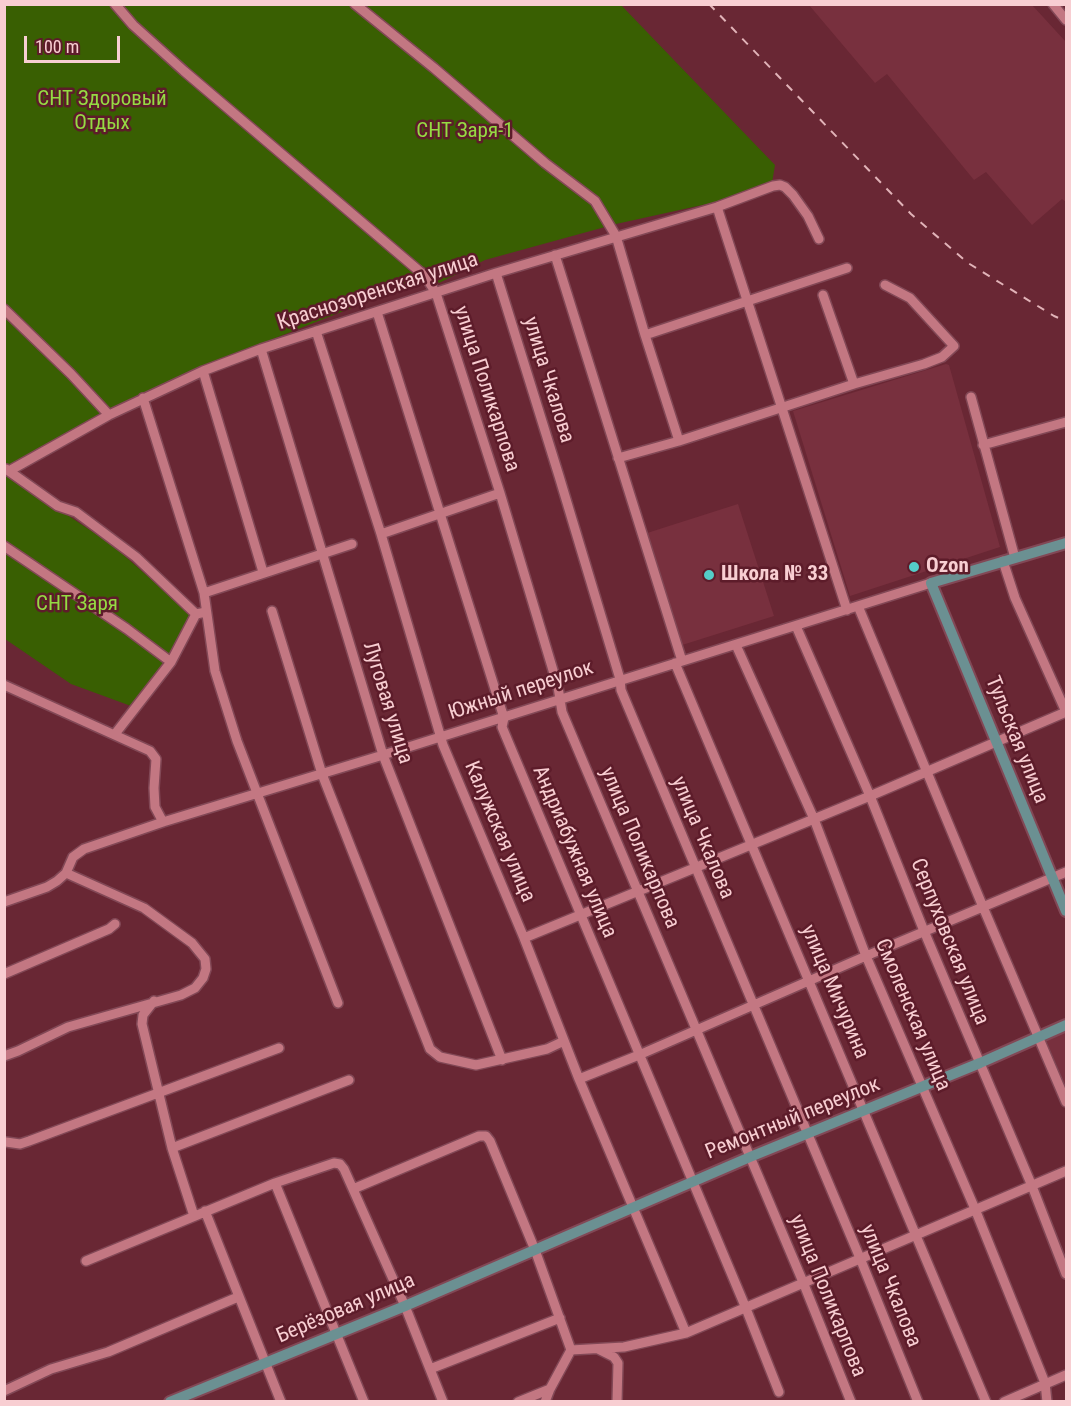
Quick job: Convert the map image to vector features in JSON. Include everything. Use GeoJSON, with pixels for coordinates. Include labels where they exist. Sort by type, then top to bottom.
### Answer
{"type":"FeatureCollection","features":[{"type":"Feature","properties":{"kind":"main road","name":"Южный переулок"},"geometry":{"type":"LineString","coordinates":[[931,583],[1066,543]]}},
{"type":"Feature","properties":{"kind":"main road","name":"Тульская улица"},"geometry":{"type":"LineString","coordinates":[[931,583],[1066,911]]}},
{"type":"Feature","properties":{"kind":"main road","name":"Ремонтный переулок"},"geometry":{"type":"LineString","coordinates":[[535,1250],[1066,1025]]}},
{"type":"Feature","properties":{"kind":"main road","name":"Берёзовая улица"},"geometry":{"type":"LineString","coordinates":[[170,1401],[265,1364],[535,1250]]}},
{"type":"Feature","properties":{"kind":"street"},"geometry":{"type":"LineString","coordinates":[[115,4],[133,25],[183,71],[424,276],[436,293]]}},
{"type":"Feature","properties":{"kind":"street"},"geometry":{"type":"LineString","coordinates":[[355,4],[545,163],[595,201],[616,236],[679,441]]}},
{"type":"Feature","properties":{"kind":"street"},"geometry":{"type":"LineString","coordinates":[[1053,4],[1066,20]]}},
{"type":"Feature","properties":{"kind":"street","name":"Краснозоренская улица"},"geometry":{"type":"LineString","coordinates":[[7,470],[143,398],[203,371],[261,349],[496,273],[717,207],[773,186],[785,187],[793,195],[808,216],[819,239]]}},
{"type":"Feature","properties":{"kind":"street"},"geometry":{"type":"LineString","coordinates":[[717,207],[847,610]]}},
{"type":"Feature","properties":{"kind":"street","name":"улица Мичурина"},"geometry":{"type":"LineString","coordinates":[[555,255],[678,662],[986,1401]]}},
{"type":"Feature","properties":{"kind":"street"},"geometry":{"type":"LineString","coordinates":[[645,335],[847,268]]}},
{"type":"Feature","properties":{"kind":"street","name":"улица Чкалова"},"geometry":{"type":"LineString","coordinates":[[496,273],[560,476],[620,679],[621,690],[918,1401]]}},
{"type":"Feature","properties":{"kind":"street"},"geometry":{"type":"LineString","coordinates":[[618,458],[679,441],[942,357],[954,346],[910,298],[885,285]]}},
{"type":"Feature","properties":{"kind":"street","name":"улица Поликарпова"},"geometry":{"type":"LineString","coordinates":[[436,293],[500,493],[558,687],[562,712],[851,1401]]}},
{"type":"Feature","properties":{"kind":"street"},"geometry":{"type":"LineString","coordinates":[[823,295],[854,384]]}},
{"type":"Feature","properties":{"kind":"street"},"geometry":{"type":"LineString","coordinates":[[4,309],[71,374],[109,415]]}},
{"type":"Feature","properties":{"kind":"street","name":"Андриабужная улица"},"geometry":{"type":"LineString","coordinates":[[377,312],[504,718],[502,727],[779,1392]]}},
{"type":"Feature","properties":{"kind":"street","name":"Калужская улица"},"geometry":{"type":"LineString","coordinates":[[316,331],[381,534],[441,737],[579,1079],[686,1333]]}},
{"type":"Feature","properties":{"kind":"street","name":"Луговая улица"},"geometry":{"type":"LineString","coordinates":[[261,349],[383,755],[502,1060]]}},
{"type":"Feature","properties":{"kind":"street"},"geometry":{"type":"LineString","coordinates":[[203,371],[263,572]]}},
{"type":"Feature","properties":{"kind":"street"},"geometry":{"type":"LineString","coordinates":[[524,938],[696,869],[1066,712],[1015,598],[1009,560],[971,397]]}},
{"type":"Feature","properties":{"kind":"street"},"geometry":{"type":"LineString","coordinates":[[143,398],[204,593],[201,613],[215,671],[237,741],[338,1003]]}},
{"type":"Feature","properties":{"kind":"street"},"geometry":{"type":"LineString","coordinates":[[983,445],[1066,422]]}},
{"type":"Feature","properties":{"kind":"street"},"geometry":{"type":"LineString","coordinates":[[7,470],[58,506],[76,512],[136,557],[201,613]]}},
{"type":"Feature","properties":{"kind":"street"},"geometry":{"type":"LineString","coordinates":[[381,534],[500,493]]}},
{"type":"Feature","properties":{"kind":"street"},"geometry":{"type":"LineString","coordinates":[[204,593],[352,544]]}},
{"type":"Feature","properties":{"kind":"street"},"geometry":{"type":"LineString","coordinates":[[4,546],[171,662]]}},
{"type":"Feature","properties":{"kind":"street","name":"Южный переулок"},"geometry":{"type":"LineString","coordinates":[[4,902],[47,887],[66,873],[73,857],[84,849],[163,822],[504,718],[620,679],[931,583]]}},
{"type":"Feature","properties":{"kind":"street"},"geometry":{"type":"LineString","coordinates":[[858,606],[1066,1102]]}},
{"type":"Feature","properties":{"kind":"street"},"geometry":{"type":"LineString","coordinates":[[272,611],[322,774],[430,1049],[440,1057],[476,1065],[547,1049],[564,1041]]}},
{"type":"Feature","properties":{"kind":"street"},"geometry":{"type":"LineString","coordinates":[[116,734],[171,662],[201,613]]}},
{"type":"Feature","properties":{"kind":"street","name":"Серпуховская улица"},"geometry":{"type":"LineString","coordinates":[[796,626],[870,796],[924,931],[1032,1186],[1066,1274]]}},
{"type":"Feature","properties":{"kind":"street","name":"Смоленская улица"},"geometry":{"type":"LineString","coordinates":[[736,645],[814,819],[866,956],[975,1209],[1045,1383],[1047,1401]]}},
{"type":"Feature","properties":{"kind":"street"},"geometry":{"type":"LineString","coordinates":[[4,685],[150,751],[156,759],[155,807],[163,822]]}},
{"type":"Feature","properties":{"kind":"street"},"geometry":{"type":"LineString","coordinates":[[579,1079],[1066,872]]}},
{"type":"Feature","properties":{"kind":"street"},"geometry":{"type":"LineString","coordinates":[[4,1056],[68,1027],[181,995],[195,988],[203,978],[206,969],[205,959],[192,944],[144,908],[66,873]]}},
{"type":"Feature","properties":{"kind":"street"},"geometry":{"type":"LineString","coordinates":[[4,974],[110,929],[115,924]]}},
{"type":"Feature","properties":{"kind":"street"},"geometry":{"type":"LineString","coordinates":[[154,1002],[143,1015],[142,1023],[172,1148],[194,1216]]}},
{"type":"Feature","properties":{"kind":"street"},"geometry":{"type":"LineString","coordinates":[[5,1142],[20,1144],[29,1141],[279,1048]]}},
{"type":"Feature","properties":{"kind":"street"},"geometry":{"type":"LineString","coordinates":[[172,1148],[349,1080]]}},
{"type":"Feature","properties":{"kind":"street"},"geometry":{"type":"LineString","coordinates":[[353,1189],[479,1136],[486,1136],[535,1250],[571,1350],[545,1401]]}},
{"type":"Feature","properties":{"kind":"street"},"geometry":{"type":"LineString","coordinates":[[86,1262],[275,1183],[334,1163],[340,1164],[405,1306],[443,1401]]}},
{"type":"Feature","properties":{"kind":"street"},"geometry":{"type":"LineString","coordinates":[[571,1350],[624,1347],[686,1333],[1066,1171]]}},
{"type":"Feature","properties":{"kind":"street"},"geometry":{"type":"LineString","coordinates":[[275,1183],[364,1401]]}},
{"type":"Feature","properties":{"kind":"street"},"geometry":{"type":"LineString","coordinates":[[205,1211],[281,1401]]}},
{"type":"Feature","properties":{"kind":"street"},"geometry":{"type":"LineString","coordinates":[[4,1390],[51,1369],[108,1352],[238,1297]]}},
{"type":"Feature","properties":{"kind":"street"},"geometry":{"type":"LineString","coordinates":[[430,1369],[560,1318]]}},
{"type":"Feature","properties":{"kind":"street"},"geometry":{"type":"LineString","coordinates":[[597,1348],[614,1357],[618,1363],[617,1401]]}},
{"type":"Feature","properties":{"kind":"street"},"geometry":{"type":"LineString","coordinates":[[1004,1401],[1066,1375]]}},
{"type":"Feature","properties":{"kind":"street"},"geometry":{"type":"LineString","coordinates":[[518,1401],[550,1389]]}},
{"type":"Feature","properties":{"kind":"shaded area"},"geometry":{"type":"Polygon","coordinates":[[[809,5],[1032,5],[1066,42],[1066,202],[1062,199],[1032,225],[986,172],[974,180],[887,74],[875,83],[809,5]]]}},
{"type":"Feature","properties":{"kind":"shaded area"},"geometry":{"type":"Polygon","coordinates":[[[946,364],[949,365],[1000,547],[850,596],[793,411],[946,364]]]}},
{"type":"Feature","properties":{"kind":"shaded area","name":"Школа № 33"},"geometry":{"type":"Polygon","coordinates":[[[738,504],[774,616],[679,646],[644,534],[738,504]]]}},
{"type":"Feature","properties":{"kind":"shaded area"},"geometry":{"type":"Polygon","coordinates":[[[1066,1031],[1066,1088],[1046,1040],[1066,1031]]]}},
{"type":"Feature","properties":{"kind":"green space"},"geometry":{"type":"Polygon","coordinates":[[[5,5],[621,5],[775,165],[772,183],[716,202],[616,224],[485,260],[439,283],[424,266],[420,281],[245,350],[138,396],[41,447],[5,471],[5,5]]]}},
{"type":"Feature","properties":{"kind":"green space","name":"СНТ Заря"},"geometry":{"type":"Polygon","coordinates":[[[4,473],[111,544],[191,614],[166,662],[131,706],[71,684],[5,639],[4,473]]]}},
{"type":"Feature","properties":{"kind":"railway"},"geometry":{"type":"LineString","coordinates":[[709,4],[911,214],[968,263],[1054,316],[1066,321]]}},
{"type":"Feature","properties":{"kind":"place","name":"Ozon"},"geometry":{"type":"Point","coordinates":[914,567]}},
{"type":"Feature","properties":{"kind":"place","name":"Школа № 33"},"geometry":{"type":"Point","coordinates":[709,575]}},
{"type":"Feature","properties":{"kind":"park label","name":"СНТ Здоровый Отдых"},"geometry":{"type":"Point","coordinates":[102,112]}},
{"type":"Feature","properties":{"kind":"park label","name":"СНТ Заря-1"},"geometry":{"type":"Point","coordinates":[465,132]}}]}
